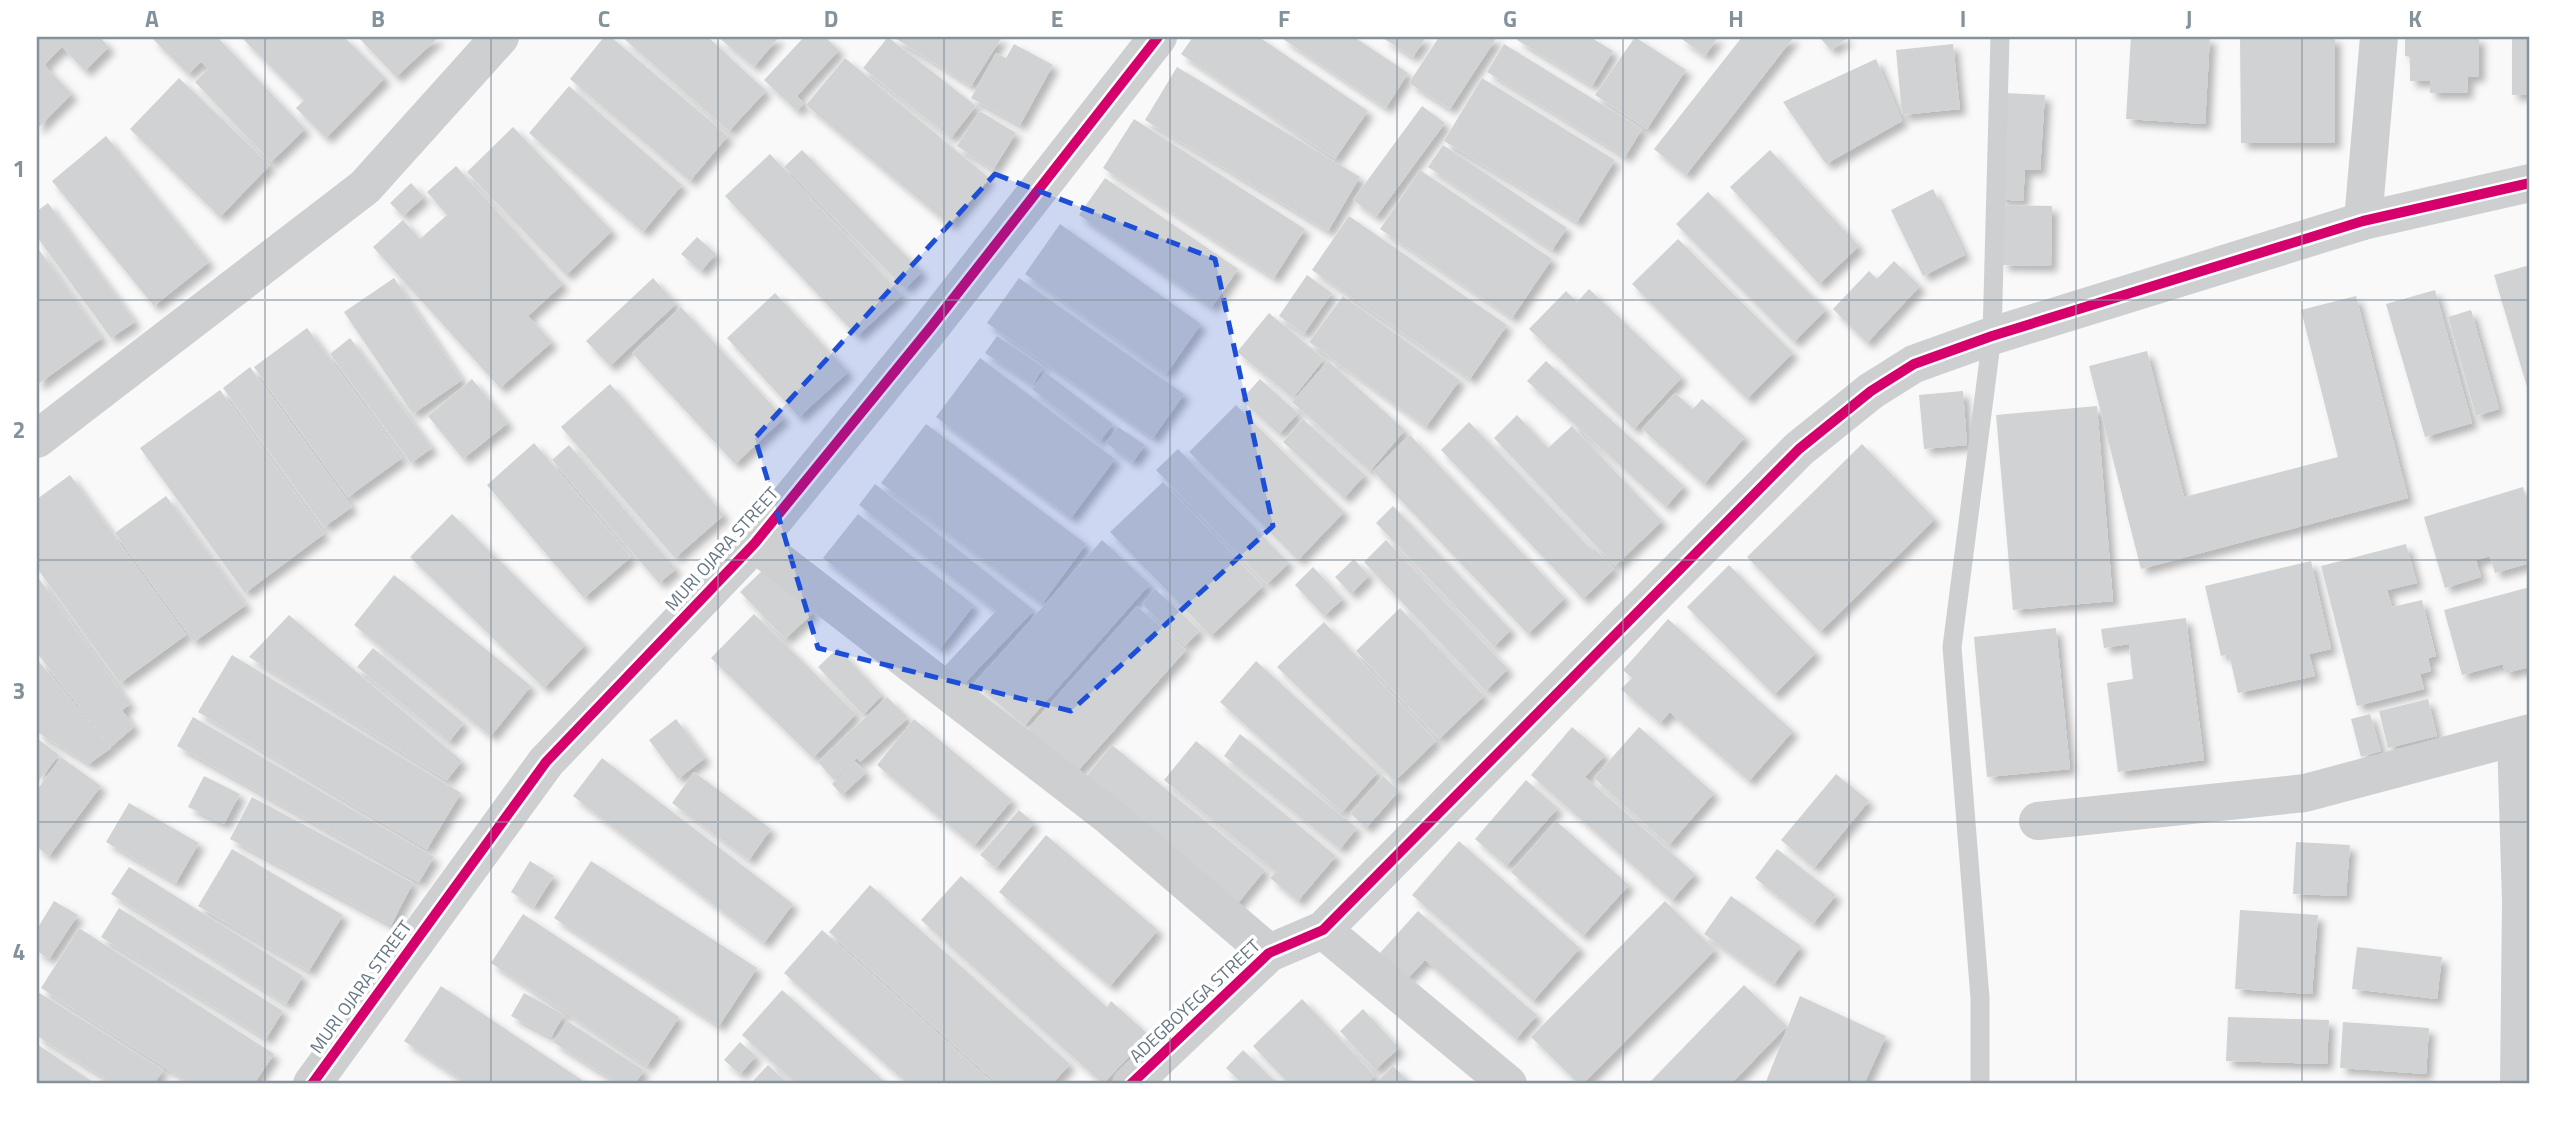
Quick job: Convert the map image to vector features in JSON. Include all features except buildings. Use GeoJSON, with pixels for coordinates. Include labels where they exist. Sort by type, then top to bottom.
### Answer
{"type":"FeatureCollection","features":[{"type":"Feature","properties":{"kind":"street"},"geometry":{"type":"LineString","coordinates":[[37,439],[365,187],[500,37]]}},
{"type":"Feature","properties":{"kind":"street","name":"MURI OJARA STREET"},"geometry":{"type":"LineString","coordinates":[[312,1084],[546,762],[755,544],[931,327],[1158,37]]}},
{"type":"Feature","properties":{"kind":"street"},"geometry":{"type":"LineString","coordinates":[[2363,221],[2379,37]]}},
{"type":"Feature","properties":{"kind":"street"},"geometry":{"type":"LineString","coordinates":[[1508,1084],[1323,930],[1798,449],[1871,391],[1914,364],[1992,336],[2363,221],[2530,183]]}},
{"type":"Feature","properties":{"kind":"street"},"geometry":{"type":"LineString","coordinates":[[755,544],[1109,816],[1269,953]]}},
{"type":"Feature","properties":{"kind":"street"},"geometry":{"type":"LineString","coordinates":[[2038,821],[2305,793],[2523,736],[2519,1084]]}},
{"type":"Feature","properties":{"kind":"street","name":"ADEGBOYEGA STREET"},"geometry":{"type":"LineString","coordinates":[[1131,1084],[1269,953],[1323,930]]}},
{"type":"Feature","properties":{"kind":"lane"},"geometry":{"type":"LineString","coordinates":[[1980,1084],[1980,998],[1952,647],[1992,336],[2000,37]]}},
{"type":"Feature","properties":{"kind":"highlighted area"},"geometry":{"type":"Polygon","coordinates":[[[995,174],[1215,259],[1273,526],[1071,711],[818,648],[755,438],[995,174]]]}},
{"type":"Feature","properties":{"kind":"cycle path"},"geometry":{"type":"LineString","coordinates":[[312,1084],[546,762],[755,543],[931,327],[1158,37]]}},
{"type":"Feature","properties":{"kind":"cycle path"},"geometry":{"type":"LineString","coordinates":[[1131,1084],[1269,953],[1323,930],[1799,449],[1871,391],[1914,364],[1992,336],[2363,221],[2530,183]]}}]}
